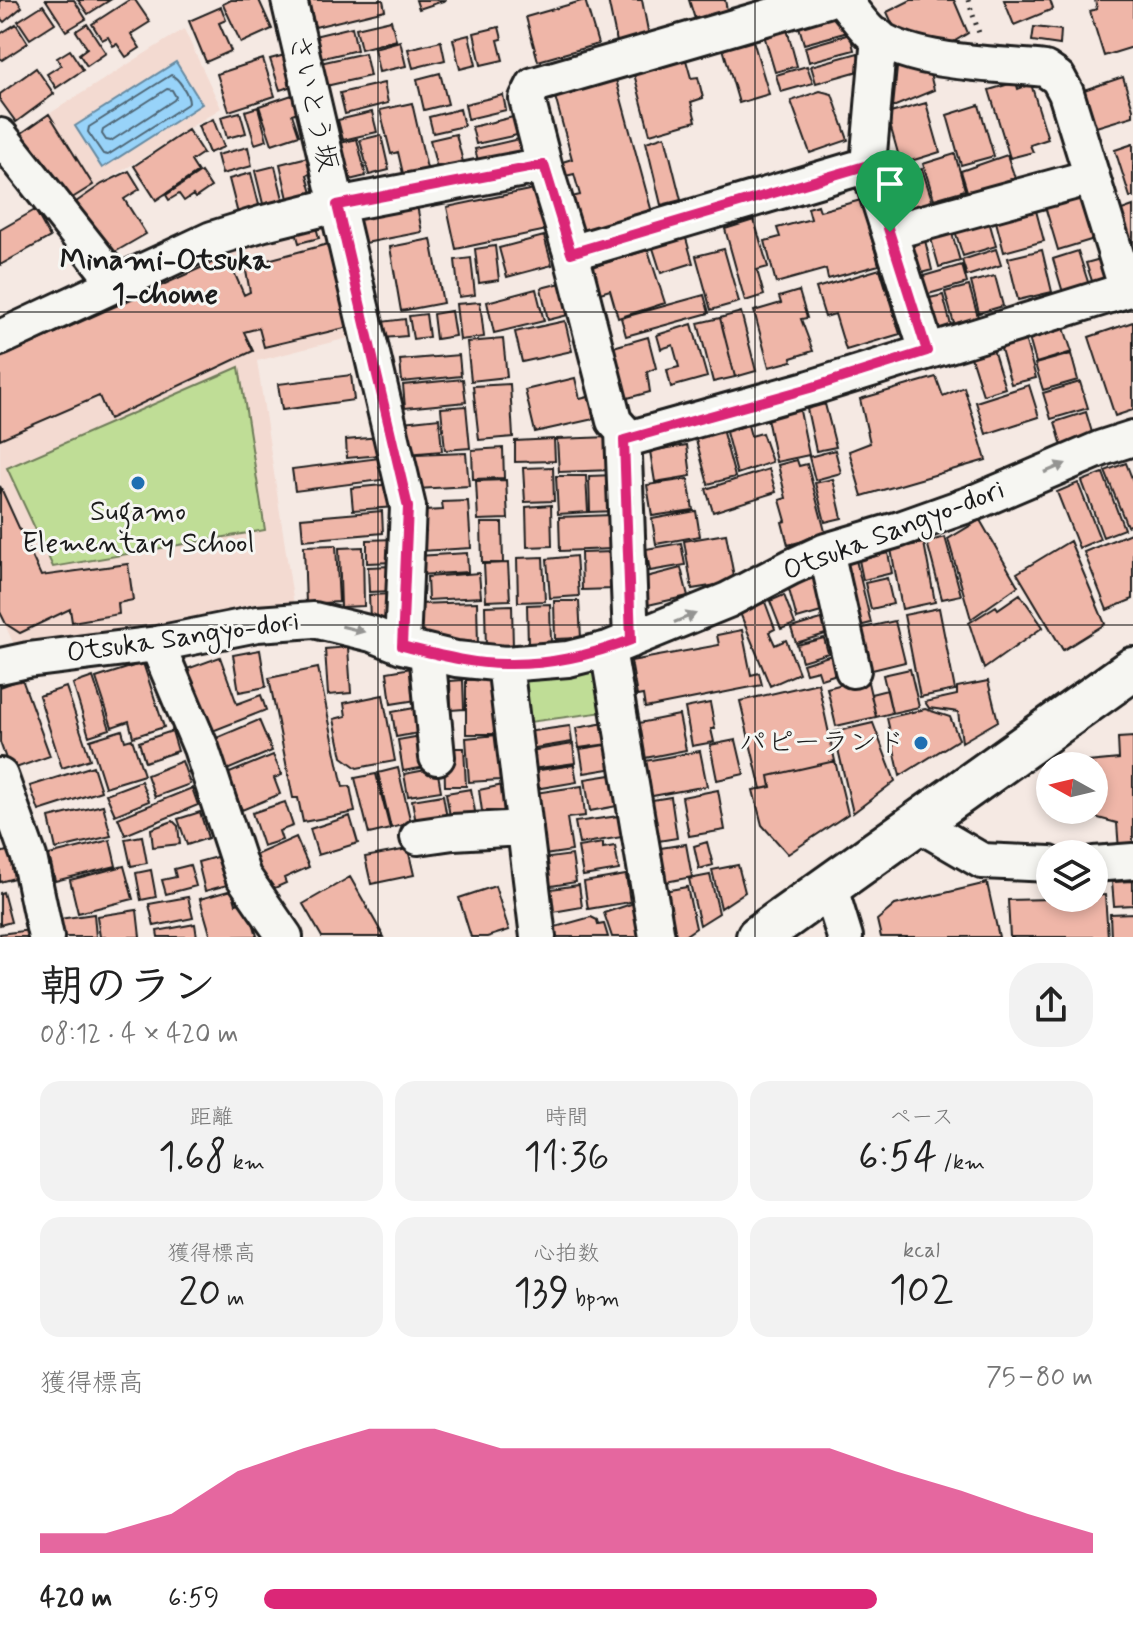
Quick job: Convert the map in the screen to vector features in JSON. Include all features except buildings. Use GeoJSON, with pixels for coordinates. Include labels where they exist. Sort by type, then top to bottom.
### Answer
{"type":"FeatureCollection","features":[{"type":"Feature","properties":{"kind":"main road"},"geometry":{"type":"LineString","coordinates":[[758,937],[1133,669]]}},
{"type":"Feature","properties":{"kind":"street","name":"さいとう坂"},"geometry":{"type":"LineString","coordinates":[[289,0],[408,507],[414,649],[437,757]]}},
{"type":"Feature","properties":{"kind":"street"},"geometry":{"type":"LineString","coordinates":[[657,937],[620,644],[623,431],[614,421],[527,99],[534,85],[827,0]]}},
{"type":"Feature","properties":{"kind":"street"},"geometry":{"type":"LineString","coordinates":[[624,440],[810,388],[1130,289],[1066,93],[1058,78],[1045,69],[905,51],[870,32],[843,0]]}},
{"type":"Feature","properties":{"kind":"street"},"geometry":{"type":"LineString","coordinates":[[879,37],[868,165],[927,351]]}},
{"type":"Feature","properties":{"kind":"street"},"geometry":{"type":"LineString","coordinates":[[0,136],[116,283]]}},
{"type":"Feature","properties":{"kind":"street"},"geometry":{"type":"LineString","coordinates":[[0,338],[212,239],[337,205],[544,165]]}},
{"type":"Feature","properties":{"kind":"street"},"geometry":{"type":"LineString","coordinates":[[571,253],[868,165]]}},
{"type":"Feature","properties":{"kind":"street"},"geometry":{"type":"LineString","coordinates":[[890,232],[1091,177]]}},
{"type":"Feature","properties":{"kind":"street","name":"Otsuka Sangyo-dori"},"geometry":{"type":"LineString","coordinates":[[0,666],[157,644],[257,624],[314,620],[456,659],[505,664],[568,659],[620,644],[728,600],[826,551],[973,503],[1102,448],[1133,438]]}},
{"type":"Feature","properties":{"kind":"street"},"geometry":{"type":"LineString","coordinates":[[826,551],[853,670]]}},
{"type":"Feature","properties":{"kind":"street"},"geometry":{"type":"LineString","coordinates":[[157,644],[201,748],[243,876],[285,937]]}},
{"type":"Feature","properties":{"kind":"street"},"geometry":{"type":"LineString","coordinates":[[505,664],[538,937]]}},
{"type":"Feature","properties":{"kind":"street"},"geometry":{"type":"LineString","coordinates":[[0,776],[29,857],[46,937]]}},
{"type":"Feature","properties":{"kind":"street"},"geometry":{"type":"LineString","coordinates":[[917,823],[982,861],[1036,863]]}},
{"type":"Feature","properties":{"kind":"street"},"geometry":{"type":"LineString","coordinates":[[418,837],[525,828]]}},
{"type":"Feature","properties":{"kind":"street"},"geometry":{"type":"LineString","coordinates":[[1108,863],[1133,861]]}},
{"type":"Feature","properties":{"kind":"street"},"geometry":{"type":"LineString","coordinates":[[829,885],[845,937]]}},
{"type":"Feature","properties":{"kind":"shaded area"},"geometry":{"type":"Polygon","coordinates":[[[184,29],[221,108],[70,204],[17,134],[184,29]]]}},
{"type":"Feature","properties":{"kind":"shaded area","name":"Sugamo Elementary School"},"geometry":{"type":"Polygon","coordinates":[[[328,220],[356,336],[257,361],[294,605],[16,649],[0,614],[0,345],[221,244],[328,220]]]}},
{"type":"Feature","properties":{"kind":"green space"},"geometry":{"type":"Polygon","coordinates":[[[239,367],[265,530],[53,567],[7,468],[239,367]]]}},
{"type":"Feature","properties":{"kind":"green space"},"geometry":{"type":"Polygon","coordinates":[[[606,668],[612,711],[522,723],[516,682],[606,668]]]}},
{"type":"Feature","properties":{"kind":"water"},"geometry":{"type":"Polygon","coordinates":[[[176,62],[202,104],[102,168],[75,126],[176,62]]]}},
{"type":"Feature","properties":{"kind":"place","name":"Sugamo Elementary School"},"geometry":{"type":"Point","coordinates":[138,483]}},
{"type":"Feature","properties":{"kind":"place","name":"パピーランド"},"geometry":{"type":"Point","coordinates":[921,743]}},
{"type":"Feature","properties":{"kind":"district","name":"Minami-Otsuka 1-chome"},"geometry":{"type":"Point","coordinates":[165,277]}},
{"type":"Feature","properties":{"kind":"route"},"geometry":{"type":"LineString","coordinates":[[544,165],[571,253],[868,165],[890,232],[927,351],[810,388],[624,440],[631,640],[568,659],[505,664],[456,659],[402,646],[408,507],[337,205],[544,165]]}}]}
